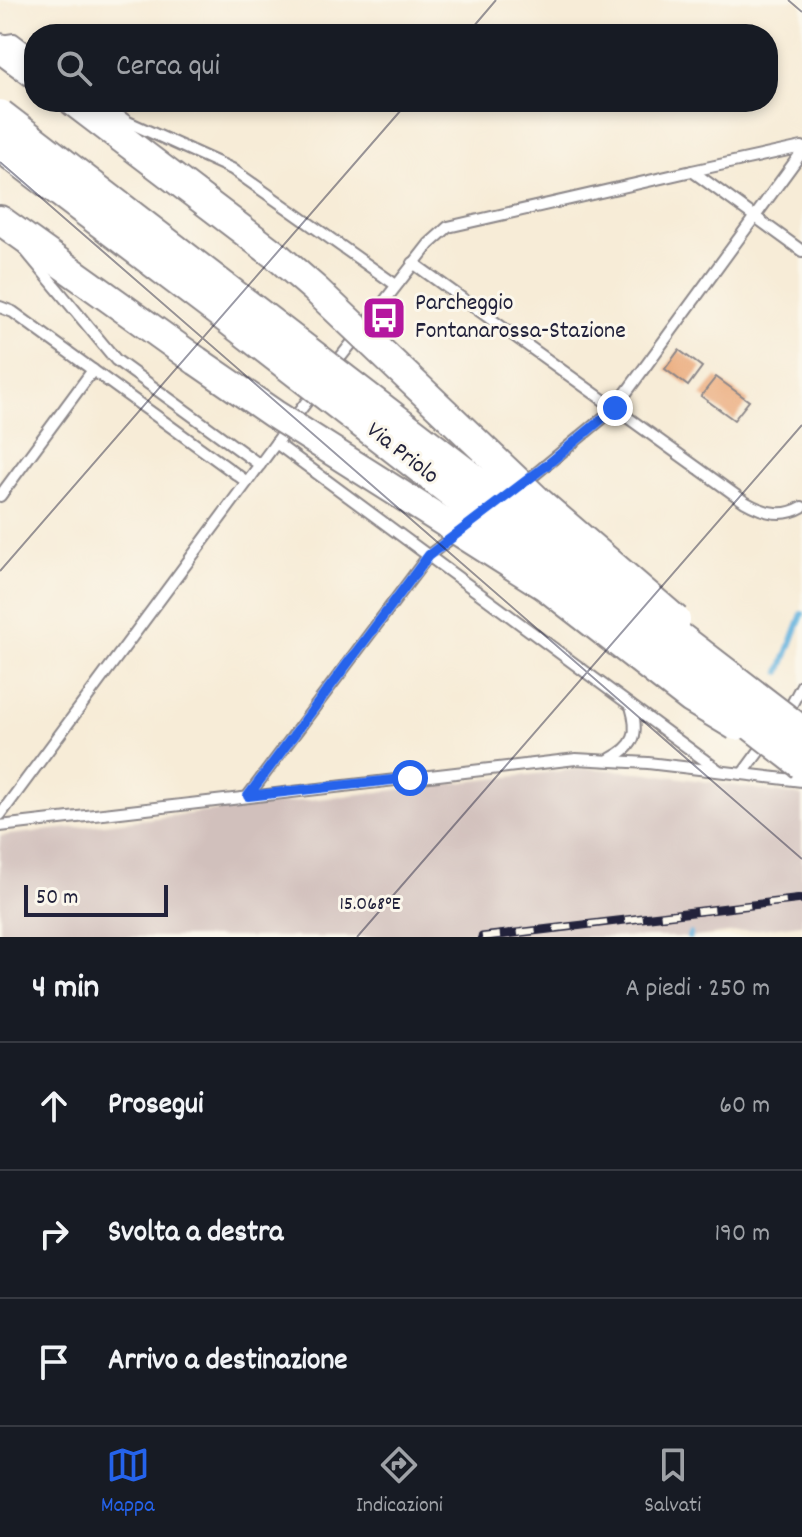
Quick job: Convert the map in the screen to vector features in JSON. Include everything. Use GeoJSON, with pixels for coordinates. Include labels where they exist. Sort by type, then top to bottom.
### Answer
{"type":"FeatureCollection","features":[{"type":"Feature","properties":{"kind":"main road","name":"Via Priolo"},"geometry":{"type":"LineString","coordinates":[[0,115],[796,728]]}},
{"type":"Feature","properties":{"kind":"main road","name":"Via Priolo"},"geometry":{"type":"LineString","coordinates":[[0,146],[209,304],[802,764]]}},
{"type":"Feature","properties":{"kind":"street"},"geometry":{"type":"LineString","coordinates":[[0,48],[24,66]]}},
{"type":"Feature","properties":{"kind":"street"},"geometry":{"type":"LineString","coordinates":[[87,112],[278,257],[315,289],[537,500],[662,606],[754,695]]}},
{"type":"Feature","properties":{"kind":"street"},"geometry":{"type":"LineString","coordinates":[[4,223],[274,414],[545,586],[691,699],[802,764]]}},
{"type":"Feature","properties":{"kind":"lane"},"geometry":{"type":"LineString","coordinates":[[0,41],[14,39],[24,46]]}},
{"type":"Feature","properties":{"kind":"lane"},"geometry":{"type":"LineString","coordinates":[[114,112],[128,122],[232,169],[396,285]]}},
{"type":"Feature","properties":{"kind":"lane"},"geometry":{"type":"LineString","coordinates":[[0,815],[326,375],[413,263],[448,227],[692,171],[802,150]]}},
{"type":"Feature","properties":{"kind":"lane"},"geometry":{"type":"LineString","coordinates":[[248,796],[429,555],[495,506],[615,408],[802,150]]}},
{"type":"Feature","properties":{"kind":"lane"},"geometry":{"type":"LineString","coordinates":[[692,171],[802,251]]}},
{"type":"Feature","properties":{"kind":"lane"},"geometry":{"type":"LineString","coordinates":[[4,223],[116,360],[260,465]]}},
{"type":"Feature","properties":{"kind":"lane"},"geometry":{"type":"LineString","coordinates":[[413,263],[760,510],[792,512],[802,507]]}},
{"type":"Feature","properties":{"kind":"lane"},"geometry":{"type":"LineString","coordinates":[[0,307],[13,312],[247,482]]}},
{"type":"Feature","properties":{"kind":"lane"},"geometry":{"type":"LineString","coordinates":[[0,496],[93,370]]}},
{"type":"Feature","properties":{"kind":"lane"},"geometry":{"type":"LineString","coordinates":[[326,375],[605,591],[796,728]]}},
{"type":"Feature","properties":{"kind":"lane"},"geometry":{"type":"LineString","coordinates":[[276,443],[719,771]]}},
{"type":"Feature","properties":{"kind":"lane"},"geometry":{"type":"LineString","coordinates":[[743,773],[796,728],[802,685]]}},
{"type":"Feature","properties":{"kind":"lane"},"geometry":{"type":"LineString","coordinates":[[609,759],[623,752],[635,735],[636,722],[631,706]]}},
{"type":"Feature","properties":{"kind":"lane"},"geometry":{"type":"LineString","coordinates":[[0,826],[545,762],[609,759],[802,781]]}},
{"type":"Feature","properties":{"kind":"shaded area"},"geometry":{"type":"Polygon","coordinates":[[[587,768],[648,773],[802,796],[802,924],[696,937],[0,937],[0,836],[587,768]]]}},
{"type":"Feature","properties":{"kind":"building"},"geometry":{"type":"Polygon","coordinates":[[[679,350],[702,367],[688,386],[665,369],[679,350]]]}},
{"type":"Feature","properties":{"kind":"building"},"geometry":{"type":"Polygon","coordinates":[[[716,377],[749,401],[734,420],[701,396],[716,377]]]}},
{"type":"Feature","properties":{"kind":"waterway"},"geometry":{"type":"LineString","coordinates":[[780,672],[802,614]]}},
{"type":"Feature","properties":{"kind":"railway"},"geometry":{"type":"LineString","coordinates":[[482,937],[802,899]]}},
{"type":"Feature","properties":{"kind":"place","name":"Parcheggio Fontanarossa-Stazione"},"geometry":{"type":"Point","coordinates":[384,318]}},
{"type":"Feature","properties":{"kind":"route"},"geometry":{"type":"LineString","coordinates":[[410,778],[248,796],[429,555],[547,465],[615,408]]}}]}
